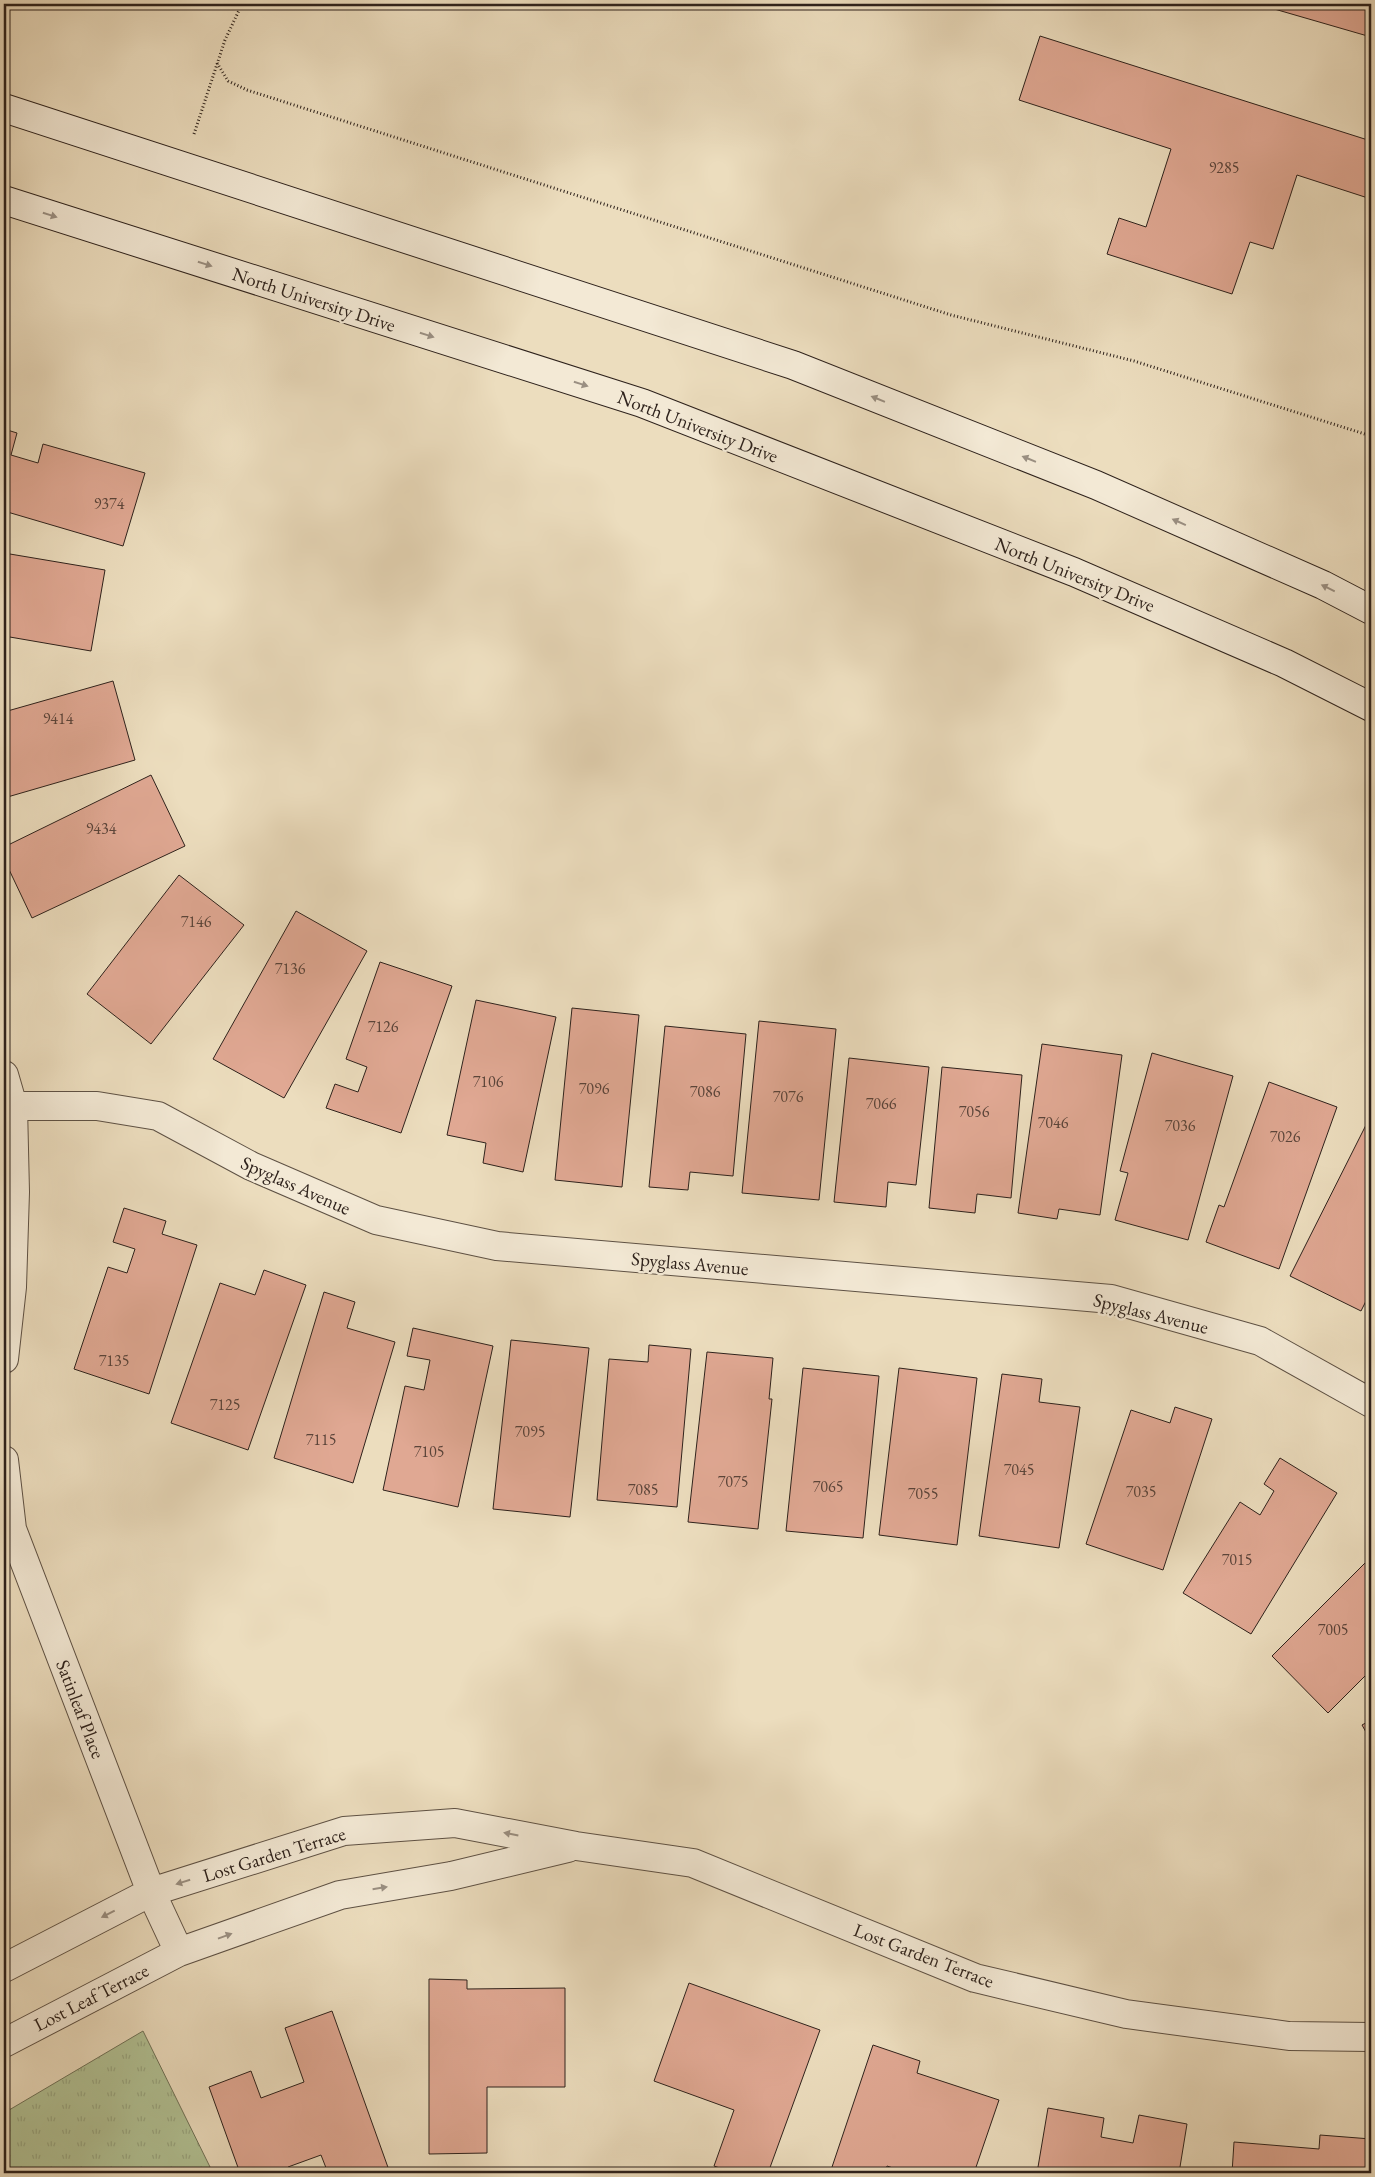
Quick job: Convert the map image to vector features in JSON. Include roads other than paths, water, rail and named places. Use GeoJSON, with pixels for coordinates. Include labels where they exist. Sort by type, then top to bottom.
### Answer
{"type":"FeatureCollection","features":[{"type":"Feature","properties":{"kind":"street"},"geometry":{"type":"LineString","coordinates":[[4,108],[184,165],[793,365],[1096,485],[1323,585],[1371,610]]}},
{"type":"Feature","properties":{"kind":"street","name":"North University Drive"},"geometry":{"type":"LineString","coordinates":[[4,200],[642,403],[1074,572],[1284,664],[1371,707]]}},
{"type":"Feature","properties":{"kind":"street"},"geometry":{"type":"LineString","coordinates":[[4,1075],[13,1106],[14,1211],[12,1287],[4,1359]]}},
{"type":"Feature","properties":{"kind":"street","name":"Spyglass Avenue"},"geometry":{"type":"LineString","coordinates":[[13,1106],[97,1106],[158,1116],[251,1166],[376,1220],[497,1246],[1111,1299],[1260,1340],[1371,1404]]}},
{"type":"Feature","properties":{"kind":"street","name":"Satinleaf Place"},"geometry":{"type":"LineString","coordinates":[[4,1460],[12,1529],[151,1892],[179,1952]]}},
{"type":"Feature","properties":{"kind":"street","name":"Lost Garden Terrace"},"geometry":{"type":"LineString","coordinates":[[151,1892],[344,1831],[455,1823],[576,1846],[693,1863],[975,1978],[1126,2014],[1289,2036],[1371,2037]]}},
{"type":"Feature","properties":{"kind":"street","name":"Lost Garden Terrace"},"geometry":{"type":"LineString","coordinates":[[179,1952],[340,1895],[451,1876],[576,1846]]}},
{"type":"Feature","properties":{"kind":"street"},"geometry":{"type":"LineString","coordinates":[[4,1968],[151,1892]]}},
{"type":"Feature","properties":{"kind":"street","name":"Lost Leaf Terrace"},"geometry":{"type":"LineString","coordinates":[[4,2043],[179,1952]]}}]}
